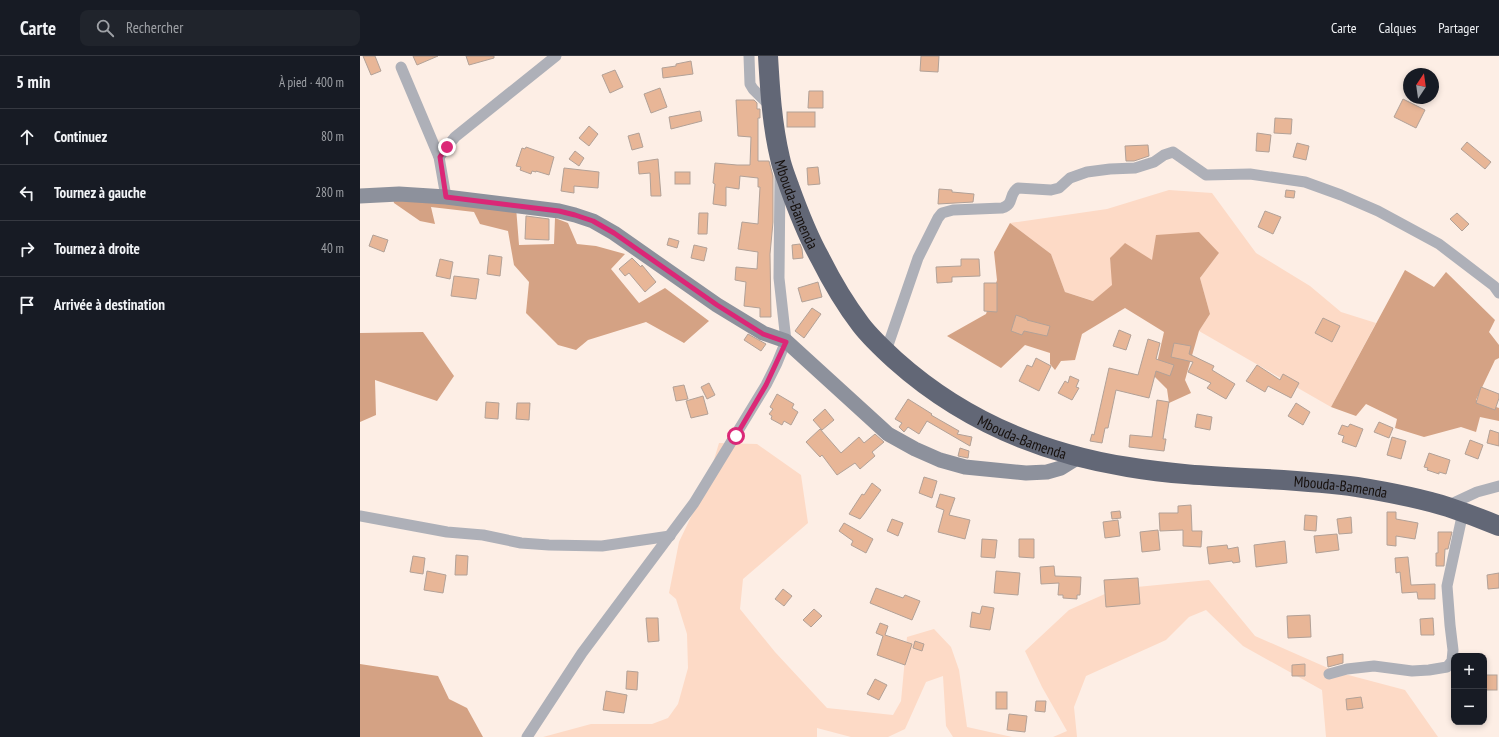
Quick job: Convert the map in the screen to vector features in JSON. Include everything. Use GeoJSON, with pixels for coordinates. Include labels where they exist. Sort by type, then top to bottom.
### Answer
{"type":"FeatureCollection","features":[{"type":"Feature","properties":{"kind":"highway","name":"Mbouda-Bamenda"},"geometry":{"type":"LineString","coordinates":[[768,56],[771,108],[780,162],[810,240],[841,297],[862,327],[886,351],[919,380],[944,398],[979,419],[1009,434],[1047,449],[1077,458],[1129,468],[1356,487],[1404,496],[1455,509],[1499,526]]}},
{"type":"Feature","properties":{"kind":"street"},"geometry":{"type":"LineString","coordinates":[[440,157],[455,137],[556,56]]}},
{"type":"Feature","properties":{"kind":"street"},"geometry":{"type":"LineString","coordinates":[[748,56],[750,84],[771,108]]}},
{"type":"Feature","properties":{"kind":"street"},"geometry":{"type":"LineString","coordinates":[[401,67],[440,157],[446,197]]}},
{"type":"Feature","properties":{"kind":"street"},"geometry":{"type":"LineString","coordinates":[[886,351],[918,258],[938,218],[942,214],[953,210],[1006,206],[1010,203],[1014,190],[1018,188],[1051,190],[1059,188],[1070,178],[1087,172],[1135,168],[1154,162],[1164,155],[1173,152],[1206,175],[1258,175],[1305,182],[1341,195],[1378,212],[1439,244],[1494,286],[1499,293]]}},
{"type":"Feature","properties":{"kind":"street"},"geometry":{"type":"LineString","coordinates":[[527,737],[557,694],[578,659],[694,503],[766,385],[786,342],[779,278],[780,162]]}},
{"type":"Feature","properties":{"kind":"street"},"geometry":{"type":"LineString","coordinates":[[360,196],[399,194],[446,197],[559,211],[593,221],[634,245],[681,281],[748,325],[763,334],[786,342],[888,434],[915,449],[940,460],[965,467],[1026,473],[1047,472],[1061,468],[1077,458]]}},
{"type":"Feature","properties":{"kind":"street"},"geometry":{"type":"LineString","coordinates":[[1329,674],[1347,669],[1374,666],[1412,672],[1447,667],[1452,661],[1453,650],[1447,586],[1455,509],[1477,492],[1499,486]]}},
{"type":"Feature","properties":{"kind":"street"},"geometry":{"type":"LineString","coordinates":[[360,516],[446,532],[483,535],[522,543],[549,545],[602,546],[670,536]]}},
{"type":"Feature","properties":{"kind":"shaded area"},"geometry":{"type":"Polygon","coordinates":[[[1169,190],[1212,193],[1256,253],[1310,286],[1341,312],[1376,323],[1331,407],[1199,331],[1210,314],[1200,278],[1219,253],[1152,261],[1110,258],[1113,285],[1094,301],[1065,292],[1051,254],[1010,223],[1107,209],[1169,190]]]}},
{"type":"Feature","properties":{"kind":"shaded area"},"geometry":{"type":"Polygon","coordinates":[[[391,192],[516,207],[519,245],[554,244],[555,218],[568,223],[577,244],[596,246],[625,254],[611,269],[639,303],[665,288],[709,321],[684,343],[646,322],[588,340],[576,350],[558,345],[526,313],[529,282],[514,265],[508,231],[480,224],[474,212],[431,207],[435,224],[420,221],[394,203],[391,192]]]}},
{"type":"Feature","properties":{"kind":"shaded area"},"geometry":{"type":"Polygon","coordinates":[[[1010,223],[1051,254],[1065,292],[1093,301],[1112,285],[1110,258],[1125,243],[1152,260],[1156,235],[1199,232],[1219,253],[1200,278],[1210,314],[1199,331],[1185,380],[1191,393],[1169,403],[1167,389],[1154,376],[1164,332],[1125,308],[1082,334],[1075,360],[1061,361],[1055,370],[1050,364],[1050,353],[1025,345],[1001,368],[947,336],[986,314],[997,280],[994,252],[1010,223]]]}},
{"type":"Feature","properties":{"kind":"shaded area"},"geometry":{"type":"Polygon","coordinates":[[[1405,270],[1434,287],[1446,272],[1495,320],[1489,332],[1499,345],[1499,358],[1495,360],[1476,400],[1499,408],[1499,421],[1480,417],[1476,432],[1461,427],[1424,437],[1395,428],[1397,419],[1366,404],[1356,416],[1331,407],[1405,270]]]}},
{"type":"Feature","properties":{"kind":"shaded area"},"geometry":{"type":"Polygon","coordinates":[[[423,332],[454,376],[437,401],[375,380],[376,415],[360,422],[360,333],[423,332]]]}},
{"type":"Feature","properties":{"kind":"shaded area"},"geometry":{"type":"Polygon","coordinates":[[[719,443],[757,444],[801,475],[808,523],[743,579],[740,609],[775,652],[827,708],[893,715],[901,701],[907,637],[934,629],[951,647],[959,670],[967,727],[1012,737],[953,737],[946,726],[943,676],[926,682],[905,729],[888,737],[851,737],[817,728],[817,737],[543,737],[591,724],[652,724],[668,718],[678,704],[688,668],[687,634],[676,599],[669,593],[679,542],[707,483],[719,443]]]}},
{"type":"Feature","properties":{"kind":"shaded area"},"geometry":{"type":"Polygon","coordinates":[[[1209,580],[1255,636],[1337,672],[1405,690],[1438,737],[1326,737],[1322,690],[1243,646],[1206,610],[1189,617],[1166,640],[1086,676],[1074,707],[1077,737],[1053,737],[1067,731],[1042,687],[1025,651],[1069,610],[1116,589],[1209,580]]]}},
{"type":"Feature","properties":{"kind":"shaded area"},"geometry":{"type":"Polygon","coordinates":[[[360,664],[438,676],[449,699],[467,708],[483,737],[360,737],[360,664]]]}},
{"type":"Feature","properties":{"kind":"building"},"geometry":{"type":"Polygon","coordinates":[[[363,56],[375,56],[381,71],[371,75],[363,56]]]}},
{"type":"Feature","properties":{"kind":"building"},"geometry":{"type":"Polygon","coordinates":[[[413,56],[438,56],[417,65],[413,56]]]}},
{"type":"Feature","properties":{"kind":"building"},"geometry":{"type":"Polygon","coordinates":[[[466,56],[494,56],[494,58],[469,65],[466,56]]]}},
{"type":"Feature","properties":{"kind":"building"},"geometry":{"type":"Polygon","coordinates":[[[921,56],[939,56],[938,72],[920,71],[921,56]]]}},
{"type":"Feature","properties":{"kind":"building"},"geometry":{"type":"Polygon","coordinates":[[[691,61],[693,74],[663,78],[662,68],[676,66],[676,64],[691,61]]]}},
{"type":"Feature","properties":{"kind":"building"},"geometry":{"type":"Polygon","coordinates":[[[615,70],[623,87],[610,93],[602,75],[615,70]]]}},
{"type":"Feature","properties":{"kind":"building"},"geometry":{"type":"Polygon","coordinates":[[[660,88],[667,107],[651,113],[644,94],[660,88]]]}},
{"type":"Feature","properties":{"kind":"building"},"geometry":{"type":"Polygon","coordinates":[[[809,91],[823,91],[823,108],[808,108],[809,91]]]}},
{"type":"Feature","properties":{"kind":"building"},"geometry":{"type":"Polygon","coordinates":[[[1403,99],[1403,104],[1413,104],[1425,110],[1416,128],[1394,117],[1403,99]]]}},
{"type":"Feature","properties":{"kind":"building"},"geometry":{"type":"Polygon","coordinates":[[[736,100],[754,100],[757,103],[757,109],[760,109],[760,118],[758,118],[758,161],[769,161],[773,176],[773,222],[770,254],[771,317],[760,317],[760,308],[744,306],[746,282],[735,280],[736,267],[757,269],[758,252],[738,249],[742,222],[758,224],[760,187],[758,187],[758,178],[740,176],[739,189],[726,187],[726,206],[713,204],[715,163],[750,165],[751,137],[738,136],[736,100]]]}},
{"type":"Feature","properties":{"kind":"building"},"geometry":{"type":"Polygon","coordinates":[[[700,111],[702,121],[671,129],[669,117],[700,111]]]}},
{"type":"Feature","properties":{"kind":"building"},"geometry":{"type":"Polygon","coordinates":[[[787,112],[815,112],[815,127],[787,127],[787,112]]]}},
{"type":"Feature","properties":{"kind":"building"},"geometry":{"type":"Polygon","coordinates":[[[1275,118],[1292,119],[1291,134],[1274,133],[1275,118]]]}},
{"type":"Feature","properties":{"kind":"building"},"geometry":{"type":"Polygon","coordinates":[[[589,126],[598,134],[589,146],[579,138],[589,126]]]}},
{"type":"Feature","properties":{"kind":"building"},"geometry":{"type":"Polygon","coordinates":[[[639,133],[643,147],[632,150],[628,136],[639,133]]]}},
{"type":"Feature","properties":{"kind":"building"},"geometry":{"type":"Polygon","coordinates":[[[1257,133],[1271,135],[1269,152],[1256,151],[1257,133]]]}},
{"type":"Feature","properties":{"kind":"building"},"geometry":{"type":"Polygon","coordinates":[[[1467,142],[1491,162],[1485,169],[1461,149],[1467,142]]]}},
{"type":"Feature","properties":{"kind":"building"},"geometry":{"type":"Polygon","coordinates":[[[1297,143],[1309,146],[1306,160],[1293,157],[1297,143]]]}},
{"type":"Feature","properties":{"kind":"building"},"geometry":{"type":"Polygon","coordinates":[[[1148,145],[1149,156],[1134,161],[1126,161],[1125,146],[1148,145]]]}},
{"type":"Feature","properties":{"kind":"building"},"geometry":{"type":"Polygon","coordinates":[[[526,147],[554,157],[549,175],[536,171],[532,171],[531,174],[520,170],[521,167],[516,166],[522,148],[525,149],[526,147]]]}},
{"type":"Feature","properties":{"kind":"building"},"geometry":{"type":"Polygon","coordinates":[[[575,151],[584,158],[579,166],[569,159],[575,151]]]}},
{"type":"Feature","properties":{"kind":"building"},"geometry":{"type":"Polygon","coordinates":[[[658,159],[661,196],[651,196],[650,173],[639,174],[638,162],[658,159]]]}},
{"type":"Feature","properties":{"kind":"building"},"geometry":{"type":"Polygon","coordinates":[[[818,167],[820,184],[808,185],[807,168],[818,167]]]}},
{"type":"Feature","properties":{"kind":"building"},"geometry":{"type":"Polygon","coordinates":[[[564,168],[599,172],[598,188],[574,186],[574,193],[561,191],[564,168]]]}},
{"type":"Feature","properties":{"kind":"building"},"geometry":{"type":"Polygon","coordinates":[[[675,172],[690,172],[690,184],[675,184],[675,172]]]}},
{"type":"Feature","properties":{"kind":"building"},"geometry":{"type":"Polygon","coordinates":[[[939,189],[974,194],[973,202],[938,204],[939,189]]]}},
{"type":"Feature","properties":{"kind":"building"},"geometry":{"type":"Polygon","coordinates":[[[1286,190],[1295,191],[1294,198],[1285,197],[1286,190]]]}},
{"type":"Feature","properties":{"kind":"building"},"geometry":{"type":"Polygon","coordinates":[[[1265,211],[1281,217],[1273,234],[1258,227],[1265,211]]]}},
{"type":"Feature","properties":{"kind":"building"},"geometry":{"type":"Polygon","coordinates":[[[699,213],[708,213],[707,234],[698,234],[699,213]]]}},
{"type":"Feature","properties":{"kind":"building"},"geometry":{"type":"Polygon","coordinates":[[[1457,213],[1469,224],[1462,231],[1450,219],[1457,213]]]}},
{"type":"Feature","properties":{"kind":"building"},"geometry":{"type":"Polygon","coordinates":[[[526,216],[549,219],[549,240],[525,239],[526,216]]]}},
{"type":"Feature","properties":{"kind":"building"},"geometry":{"type":"Polygon","coordinates":[[[373,235],[388,240],[384,252],[369,246],[373,235]]]}},
{"type":"Feature","properties":{"kind":"building"},"geometry":{"type":"Polygon","coordinates":[[[669,238],[679,241],[677,248],[667,245],[669,238]]]}},
{"type":"Feature","properties":{"kind":"building"},"geometry":{"type":"Polygon","coordinates":[[[800,244],[803,258],[793,259],[792,245],[800,244]]]}},
{"type":"Feature","properties":{"kind":"building"},"geometry":{"type":"Polygon","coordinates":[[[694,245],[707,248],[704,261],[691,258],[694,245]]]}},
{"type":"Feature","properties":{"kind":"building"},"geometry":{"type":"Polygon","coordinates":[[[489,255],[502,257],[500,276],[487,274],[489,255]]]}},
{"type":"Feature","properties":{"kind":"building"},"geometry":{"type":"Polygon","coordinates":[[[632,258],[641,267],[642,265],[656,282],[645,292],[629,273],[625,276],[619,269],[632,258]]]}},
{"type":"Feature","properties":{"kind":"building"},"geometry":{"type":"Polygon","coordinates":[[[440,259],[453,262],[450,279],[436,276],[440,259]]]}},
{"type":"Feature","properties":{"kind":"building"},"geometry":{"type":"Polygon","coordinates":[[[961,259],[979,259],[980,276],[952,277],[952,282],[937,283],[936,267],[961,266],[961,259]]]}},
{"type":"Feature","properties":{"kind":"building"},"geometry":{"type":"Polygon","coordinates":[[[454,276],[479,279],[476,299],[451,296],[454,276]]]}},
{"type":"Feature","properties":{"kind":"building"},"geometry":{"type":"Polygon","coordinates":[[[818,282],[822,297],[802,302],[798,288],[818,282]]]}},
{"type":"Feature","properties":{"kind":"building"},"geometry":{"type":"Polygon","coordinates":[[[984,283],[997,283],[997,312],[984,311],[984,283]]]}},
{"type":"Feature","properties":{"kind":"building"},"geometry":{"type":"Polygon","coordinates":[[[812,308],[821,314],[804,338],[795,331],[812,308]]]}},
{"type":"Feature","properties":{"kind":"building"},"geometry":{"type":"Polygon","coordinates":[[[1016,315],[1027,320],[1050,326],[1047,336],[1024,331],[1022,335],[1011,331],[1016,315]]]}},
{"type":"Feature","properties":{"kind":"building"},"geometry":{"type":"Polygon","coordinates":[[[1323,318],[1340,326],[1332,342],[1315,333],[1323,318]]]}},
{"type":"Feature","properties":{"kind":"building"},"geometry":{"type":"Polygon","coordinates":[[[1119,330],[1131,335],[1126,350],[1113,346],[1119,330]]]}},
{"type":"Feature","properties":{"kind":"building"},"geometry":{"type":"Polygon","coordinates":[[[748,334],[766,344],[761,351],[744,340],[748,334]]]}},
{"type":"Feature","properties":{"kind":"building"},"geometry":{"type":"Polygon","coordinates":[[[1148,339],[1160,343],[1156,359],[1174,365],[1170,376],[1156,371],[1149,398],[1116,390],[1108,428],[1105,428],[1102,443],[1090,441],[1092,434],[1094,435],[1109,368],[1138,375],[1148,339]]]}},
{"type":"Feature","properties":{"kind":"building"},"geometry":{"type":"Polygon","coordinates":[[[1174,343],[1191,346],[1189,354],[1214,366],[1212,370],[1235,384],[1226,399],[1207,388],[1211,383],[1188,372],[1193,362],[1171,357],[1174,343]]]}},
{"type":"Feature","properties":{"kind":"building"},"geometry":{"type":"Polygon","coordinates":[[[1036,358],[1051,366],[1039,391],[1019,381],[1027,365],[1032,367],[1036,358]]]}},
{"type":"Feature","properties":{"kind":"building"},"geometry":{"type":"Polygon","coordinates":[[[1257,365],[1280,380],[1283,374],[1299,383],[1291,398],[1268,386],[1265,392],[1246,381],[1257,365]]]}},
{"type":"Feature","properties":{"kind":"building"},"geometry":{"type":"Polygon","coordinates":[[[1070,376],[1079,380],[1076,387],[1079,388],[1072,400],[1058,393],[1065,381],[1068,383],[1070,376]]]}},
{"type":"Feature","properties":{"kind":"building"},"geometry":{"type":"Polygon","coordinates":[[[709,383],[715,395],[707,399],[701,387],[709,383]]]}},
{"type":"Feature","properties":{"kind":"building"},"geometry":{"type":"Polygon","coordinates":[[[684,385],[688,399],[676,401],[673,387],[684,385]]]}},
{"type":"Feature","properties":{"kind":"building"},"geometry":{"type":"Polygon","coordinates":[[[1481,387],[1499,394],[1495,410],[1476,403],[1481,387]]]}},
{"type":"Feature","properties":{"kind":"building"},"geometry":{"type":"Polygon","coordinates":[[[777,394],[794,404],[792,408],[798,412],[791,425],[784,421],[782,425],[771,419],[772,416],[769,414],[773,409],[770,407],[777,394]]]}},
{"type":"Feature","properties":{"kind":"building"},"geometry":{"type":"Polygon","coordinates":[[[703,396],[708,414],[691,418],[686,401],[703,396]]]}},
{"type":"Feature","properties":{"kind":"building"},"geometry":{"type":"Polygon","coordinates":[[[908,399],[932,414],[931,415],[959,431],[957,434],[972,437],[970,446],[927,421],[919,434],[908,427],[904,432],[899,427],[902,423],[895,419],[908,399]]]}},
{"type":"Feature","properties":{"kind":"building"},"geometry":{"type":"Polygon","coordinates":[[[1157,400],[1169,402],[1163,439],[1166,439],[1164,451],[1129,447],[1130,435],[1152,437],[1157,400]]]}},
{"type":"Feature","properties":{"kind":"building"},"geometry":{"type":"Polygon","coordinates":[[[486,402],[499,403],[498,419],[485,418],[486,402]]]}},
{"type":"Feature","properties":{"kind":"building"},"geometry":{"type":"Polygon","coordinates":[[[517,403],[530,403],[529,420],[516,419],[517,403]]]}},
{"type":"Feature","properties":{"kind":"building"},"geometry":{"type":"Polygon","coordinates":[[[1296,403],[1310,412],[1303,425],[1288,416],[1296,403]]]}},
{"type":"Feature","properties":{"kind":"building"},"geometry":{"type":"Polygon","coordinates":[[[825,409],[834,420],[822,430],[813,420],[825,409]]]}},
{"type":"Feature","properties":{"kind":"building"},"geometry":{"type":"Polygon","coordinates":[[[1197,414],[1212,417],[1210,430],[1195,427],[1197,414]]]}},
{"type":"Feature","properties":{"kind":"building"},"geometry":{"type":"Polygon","coordinates":[[[1379,422],[1393,428],[1389,438],[1374,432],[1379,422]]]}},
{"type":"Feature","properties":{"kind":"building"},"geometry":{"type":"Polygon","coordinates":[[[1350,424],[1363,429],[1356,447],[1342,442],[1344,436],[1338,434],[1342,425],[1348,427],[1350,424]]]}},
{"type":"Feature","properties":{"kind":"building"},"geometry":{"type":"Polygon","coordinates":[[[820,429],[841,453],[859,437],[864,443],[875,434],[884,442],[872,452],[875,456],[860,469],[855,463],[837,475],[822,455],[820,457],[806,442],[820,429]]]}},
{"type":"Feature","properties":{"kind":"building"},"geometry":{"type":"Polygon","coordinates":[[[1490,430],[1499,433],[1499,446],[1487,443],[1490,430]]]}},
{"type":"Feature","properties":{"kind":"building"},"geometry":{"type":"Polygon","coordinates":[[[1392,437],[1406,441],[1401,459],[1387,455],[1392,437]]]}},
{"type":"Feature","properties":{"kind":"building"},"geometry":{"type":"Polygon","coordinates":[[[1470,440],[1483,445],[1478,459],[1465,454],[1470,440]]]}},
{"type":"Feature","properties":{"kind":"building"},"geometry":{"type":"Polygon","coordinates":[[[960,448],[969,451],[968,458],[958,456],[960,448]]]}},
{"type":"Feature","properties":{"kind":"building"},"geometry":{"type":"Polygon","coordinates":[[[1429,453],[1450,460],[1446,474],[1439,472],[1439,474],[1427,470],[1428,468],[1424,467],[1429,453]]]}},
{"type":"Feature","properties":{"kind":"building"},"geometry":{"type":"Polygon","coordinates":[[[924,477],[937,481],[932,498],[919,493],[924,477]]]}},
{"type":"Feature","properties":{"kind":"building"},"geometry":{"type":"Polygon","coordinates":[[[872,483],[881,490],[864,514],[860,519],[849,514],[862,494],[864,495],[872,483]]]}},
{"type":"Feature","properties":{"kind":"building"},"geometry":{"type":"Polygon","coordinates":[[[940,494],[955,498],[949,515],[970,520],[965,539],[938,532],[944,510],[936,507],[940,494]]]}},
{"type":"Feature","properties":{"kind":"building"},"geometry":{"type":"Polygon","coordinates":[[[1191,505],[1192,531],[1202,531],[1201,547],[1183,546],[1183,530],[1160,531],[1159,513],[1178,513],[1178,506],[1191,505]]]}},
{"type":"Feature","properties":{"kind":"building"},"geometry":{"type":"Polygon","coordinates":[[[1120,511],[1121,518],[1112,519],[1111,512],[1120,511]]]}},
{"type":"Feature","properties":{"kind":"building"},"geometry":{"type":"Polygon","coordinates":[[[1387,512],[1396,512],[1396,519],[1418,523],[1415,539],[1396,536],[1396,546],[1387,545],[1387,512]]]}},
{"type":"Feature","properties":{"kind":"building"},"geometry":{"type":"Polygon","coordinates":[[[1305,515],[1317,516],[1316,531],[1304,530],[1305,515]]]}},
{"type":"Feature","properties":{"kind":"building"},"geometry":{"type":"Polygon","coordinates":[[[1351,517],[1352,533],[1339,534],[1337,519],[1351,517]]]}},
{"type":"Feature","properties":{"kind":"building"},"geometry":{"type":"Polygon","coordinates":[[[892,519],[903,523],[898,536],[887,531],[892,519]]]}},
{"type":"Feature","properties":{"kind":"building"},"geometry":{"type":"Polygon","coordinates":[[[1118,520],[1120,536],[1105,538],[1103,522],[1118,520]]]}},
{"type":"Feature","properties":{"kind":"building"},"geometry":{"type":"Polygon","coordinates":[[[844,523],[873,539],[866,553],[851,545],[853,541],[839,531],[844,523]]]}},
{"type":"Feature","properties":{"kind":"building"},"geometry":{"type":"Polygon","coordinates":[[[1158,530],[1160,550],[1142,552],[1140,532],[1158,530]]]}},
{"type":"Feature","properties":{"kind":"building"},"geometry":{"type":"Polygon","coordinates":[[[1438,532],[1452,532],[1448,549],[1445,549],[1444,566],[1436,566],[1436,553],[1438,553],[1438,532]]]}},
{"type":"Feature","properties":{"kind":"building"},"geometry":{"type":"Polygon","coordinates":[[[1337,534],[1339,550],[1316,553],[1314,536],[1337,534]]]}},
{"type":"Feature","properties":{"kind":"building"},"geometry":{"type":"Polygon","coordinates":[[[982,539],[997,540],[995,558],[981,557],[982,539]]]}},
{"type":"Feature","properties":{"kind":"building"},"geometry":{"type":"Polygon","coordinates":[[[1019,539],[1034,539],[1034,558],[1019,557],[1019,539]]]}},
{"type":"Feature","properties":{"kind":"building"},"geometry":{"type":"Polygon","coordinates":[[[1285,541],[1287,563],[1256,567],[1254,545],[1285,541]]]}},
{"type":"Feature","properties":{"kind":"building"},"geometry":{"type":"Polygon","coordinates":[[[1227,545],[1228,549],[1238,547],[1240,562],[1233,563],[1232,561],[1209,564],[1207,547],[1227,545]]]}},
{"type":"Feature","properties":{"kind":"building"},"geometry":{"type":"Polygon","coordinates":[[[456,555],[468,556],[467,575],[455,575],[456,555]]]}},
{"type":"Feature","properties":{"kind":"building"},"geometry":{"type":"Polygon","coordinates":[[[413,556],[425,558],[423,574],[410,572],[413,556]]]}},
{"type":"Feature","properties":{"kind":"building"},"geometry":{"type":"Polygon","coordinates":[[[1408,557],[1411,585],[1435,584],[1435,599],[1418,599],[1417,592],[1402,593],[1400,572],[1396,573],[1395,558],[1408,557]]]}},
{"type":"Feature","properties":{"kind":"building"},"geometry":{"type":"Polygon","coordinates":[[[1054,566],[1055,576],[1081,577],[1080,595],[1077,595],[1077,599],[1063,598],[1063,595],[1058,595],[1059,583],[1041,584],[1040,567],[1054,566]]]}},
{"type":"Feature","properties":{"kind":"building"},"geometry":{"type":"Polygon","coordinates":[[[427,571],[446,575],[443,593],[424,590],[427,571]]]}},
{"type":"Feature","properties":{"kind":"building"},"geometry":{"type":"Polygon","coordinates":[[[996,571],[1020,573],[1018,595],[994,593],[996,571]]]}},
{"type":"Feature","properties":{"kind":"building"},"geometry":{"type":"Polygon","coordinates":[[[1499,573],[1499,588],[1488,589],[1487,575],[1499,573]]]}},
{"type":"Feature","properties":{"kind":"building"},"geometry":{"type":"Polygon","coordinates":[[[1138,578],[1140,604],[1106,607],[1104,580],[1138,578]]]}},
{"type":"Feature","properties":{"kind":"building"},"geometry":{"type":"Polygon","coordinates":[[[876,588],[903,598],[905,595],[920,601],[912,620],[870,603],[876,588]]]}},
{"type":"Feature","properties":{"kind":"building"},"geometry":{"type":"Polygon","coordinates":[[[783,589],[792,596],[784,606],[775,599],[783,589]]]}},
{"type":"Feature","properties":{"kind":"building"},"geometry":{"type":"Polygon","coordinates":[[[982,606],[994,608],[990,630],[970,627],[972,612],[980,614],[982,606]]]}},
{"type":"Feature","properties":{"kind":"building"},"geometry":{"type":"Polygon","coordinates":[[[814,609],[822,616],[811,627],[803,620],[814,609]]]}},
{"type":"Feature","properties":{"kind":"building"},"geometry":{"type":"Polygon","coordinates":[[[1310,615],[1311,637],[1288,638],[1287,616],[1310,615]]]}},
{"type":"Feature","properties":{"kind":"building"},"geometry":{"type":"Polygon","coordinates":[[[646,618],[658,618],[659,641],[648,642],[646,618]]]}},
{"type":"Feature","properties":{"kind":"building"},"geometry":{"type":"Polygon","coordinates":[[[1433,618],[1434,635],[1421,635],[1420,619],[1433,618]]]}},
{"type":"Feature","properties":{"kind":"building"},"geometry":{"type":"Polygon","coordinates":[[[880,623],[888,626],[885,635],[912,644],[905,665],[877,655],[883,636],[876,633],[880,623]]]}},
{"type":"Feature","properties":{"kind":"building"},"geometry":{"type":"Polygon","coordinates":[[[915,641],[924,644],[922,651],[913,648],[915,641]]]}},
{"type":"Feature","properties":{"kind":"building"},"geometry":{"type":"Polygon","coordinates":[[[1343,654],[1343,663],[1328,667],[1327,657],[1343,654]]]}},
{"type":"Feature","properties":{"kind":"building"},"geometry":{"type":"Polygon","coordinates":[[[1305,664],[1305,676],[1292,676],[1292,665],[1305,664]]]}},
{"type":"Feature","properties":{"kind":"building"},"geometry":{"type":"Polygon","coordinates":[[[627,671],[638,672],[637,690],[626,689],[627,671]]]}},
{"type":"Feature","properties":{"kind":"building"},"geometry":{"type":"Polygon","coordinates":[[[1487,675],[1497,675],[1497,690],[1487,690],[1487,675]]]}},
{"type":"Feature","properties":{"kind":"building"},"geometry":{"type":"Polygon","coordinates":[[[875,679],[887,685],[879,700],[867,694],[875,679]]]}},
{"type":"Feature","properties":{"kind":"building"},"geometry":{"type":"Polygon","coordinates":[[[606,691],[627,695],[624,713],[603,710],[606,691]]]}},
{"type":"Feature","properties":{"kind":"building"},"geometry":{"type":"Polygon","coordinates":[[[996,692],[1007,692],[1007,709],[996,709],[996,692]]]}},
{"type":"Feature","properties":{"kind":"building"},"geometry":{"type":"Polygon","coordinates":[[[1361,697],[1363,708],[1347,710],[1346,699],[1361,697]]]}},
{"type":"Feature","properties":{"kind":"building"},"geometry":{"type":"Polygon","coordinates":[[[1036,701],[1046,701],[1045,712],[1035,711],[1036,701]]]}},
{"type":"Feature","properties":{"kind":"building"},"geometry":{"type":"Polygon","coordinates":[[[1009,714],[1027,716],[1025,732],[1007,730],[1009,714]]]}},
{"type":"Feature","properties":{"kind":"route"},"geometry":{"type":"LineString","coordinates":[[447,147],[440,157],[446,197],[476,202],[559,211],[593,221],[634,245],[681,281],[748,325],[763,334],[786,342],[766,385],[736,436]]}}]}
